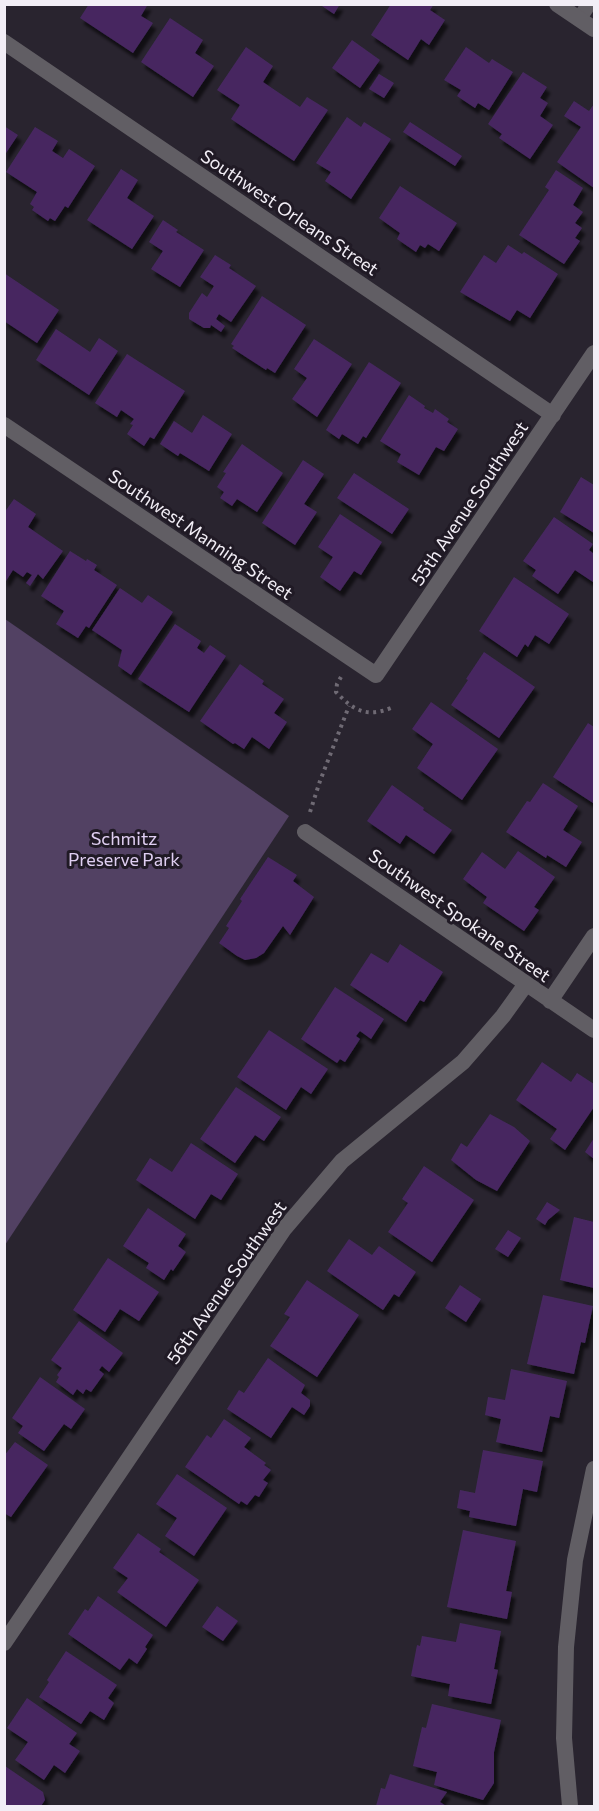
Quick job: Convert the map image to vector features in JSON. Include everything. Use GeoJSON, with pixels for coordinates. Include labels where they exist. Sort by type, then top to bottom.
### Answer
{"type":"FeatureCollection","features":[{"type":"Feature","properties":{"kind":"street"},"geometry":{"type":"LineString","coordinates":[[557,4],[594,29]]}},
{"type":"Feature","properties":{"kind":"street","name":"Southwest Orleans Street"},"geometry":{"type":"LineString","coordinates":[[4,42],[553,415]]}},
{"type":"Feature","properties":{"kind":"street","name":"55th Avenue Southwest"},"geometry":{"type":"LineString","coordinates":[[376,675],[594,353]]}},
{"type":"Feature","properties":{"kind":"street","name":"Southwest Manning Street"},"geometry":{"type":"LineString","coordinates":[[4,425],[376,675]]}},
{"type":"Feature","properties":{"kind":"street","name":"Southwest Spokane Street"},"geometry":{"type":"LineString","coordinates":[[305,832],[594,1030]]}},
{"type":"Feature","properties":{"kind":"street"},"geometry":{"type":"LineString","coordinates":[[550,1001],[594,936]]}},
{"type":"Feature","properties":{"kind":"street","name":"56th Avenue Southwest"},"geometry":{"type":"LineString","coordinates":[[4,1643],[284,1229],[342,1161],[463,1062],[503,1016],[526,984]]}},
{"type":"Feature","properties":{"kind":"street"},"geometry":{"type":"LineString","coordinates":[[570,1806],[564,1738],[566,1647],[575,1560],[594,1469]]}},
{"type":"Feature","properties":{"kind":"lane"},"geometry":{"type":"LineString","coordinates":[[579,19],[589,4]]}},
{"type":"Feature","properties":{"kind":"path"},"geometry":{"type":"LineString","coordinates":[[341,677],[336,692],[349,706],[364,712],[379,712],[391,708]]}},
{"type":"Feature","properties":{"kind":"path"},"geometry":{"type":"LineString","coordinates":[[305,832],[320,781],[349,706]]}},
{"type":"Feature","properties":{"kind":"green space","name":"Schmitz Preserve Park"},"geometry":{"type":"Polygon","coordinates":[[[5,619],[289,816],[5,1245],[5,619]]]}},
{"type":"Feature","properties":{"kind":"building"},"geometry":{"type":"Polygon","coordinates":[[[89,4],[148,4],[141,16],[153,23],[133,53],[80,18],[89,4]]]}},
{"type":"Feature","properties":{"kind":"building"},"geometry":{"type":"Polygon","coordinates":[[[319,4],[340,4],[334,14],[319,4]]]}},
{"type":"Feature","properties":{"kind":"building"},"geometry":{"type":"Polygon","coordinates":[[[391,4],[434,4],[430,10],[445,20],[429,45],[421,39],[408,60],[371,35],[391,4]]]}},
{"type":"Feature","properties":{"kind":"building"},"geometry":{"type":"Polygon","coordinates":[[[170,18],[203,40],[195,53],[214,66],[193,97],[141,62],[170,18]]]}},
{"type":"Feature","properties":{"kind":"building"},"geometry":{"type":"Polygon","coordinates":[[[352,40],[380,60],[360,88],[332,68],[352,40]]]}},
{"type":"Feature","properties":{"kind":"building"},"geometry":{"type":"Polygon","coordinates":[[[246,47],[273,66],[263,82],[300,107],[307,97],[328,110],[294,161],[231,119],[240,105],[217,90],[246,47]]]}},
{"type":"Feature","properties":{"kind":"building"},"geometry":{"type":"Polygon","coordinates":[[[466,47],[489,63],[492,59],[513,72],[489,110],[478,103],[475,108],[457,96],[461,90],[444,80],[466,47]]]}},
{"type":"Feature","properties":{"kind":"building"},"geometry":{"type":"Polygon","coordinates":[[[523,72],[547,87],[540,98],[548,103],[540,116],[553,125],[530,159],[499,138],[502,134],[488,124],[523,72]]]}},
{"type":"Feature","properties":{"kind":"building"},"geometry":{"type":"Polygon","coordinates":[[[379,74],[394,83],[384,98],[369,89],[379,74]]]}},
{"type":"Feature","properties":{"kind":"building"},"geometry":{"type":"Polygon","coordinates":[[[574,101],[589,111],[594,104],[594,188],[557,162],[581,127],[564,116],[574,101]]]}},
{"type":"Feature","properties":{"kind":"building"},"geometry":{"type":"Polygon","coordinates":[[[347,117],[361,127],[364,122],[391,139],[351,199],[325,181],[331,172],[316,163],[347,117]]]}},
{"type":"Feature","properties":{"kind":"building"},"geometry":{"type":"Polygon","coordinates":[[[410,122],[462,156],[455,166],[403,132],[410,122]]]}},
{"type":"Feature","properties":{"kind":"building"},"geometry":{"type":"Polygon","coordinates":[[[4,126],[18,135],[4,156],[4,126]]]}},
{"type":"Feature","properties":{"kind":"building"},"geometry":{"type":"Polygon","coordinates":[[[35,127],[58,141],[52,151],[63,158],[69,149],[95,166],[68,208],[65,206],[55,221],[50,218],[48,221],[32,210],[34,207],[30,204],[37,192],[6,172],[35,127]]]}},
{"type":"Feature","properties":{"kind":"building"},"geometry":{"type":"Polygon","coordinates":[[[121,169],[138,180],[127,198],[154,216],[132,249],[87,220],[121,169]]]}},
{"type":"Feature","properties":{"kind":"building"},"geometry":{"type":"Polygon","coordinates":[[[556,170],[583,188],[573,205],[583,212],[575,223],[582,228],[575,238],[580,241],[564,264],[519,235],[549,190],[545,187],[556,170]]]}},
{"type":"Feature","properties":{"kind":"building"},"geometry":{"type":"Polygon","coordinates":[[[400,186],[457,223],[439,251],[428,244],[425,248],[420,245],[416,252],[397,239],[400,233],[379,218],[400,186]]]}},
{"type":"Feature","properties":{"kind":"building"},"geometry":{"type":"Polygon","coordinates":[[[163,220],[178,230],[176,232],[204,250],[180,287],[151,269],[163,251],[149,242],[163,220]]]}},
{"type":"Feature","properties":{"kind":"building"},"geometry":{"type":"Polygon","coordinates":[[[508,245],[522,254],[524,252],[558,274],[530,318],[517,310],[510,321],[460,292],[484,255],[496,263],[508,245]]]}},
{"type":"Feature","properties":{"kind":"building"},"geometry":{"type":"Polygon","coordinates":[[[215,255],[231,265],[229,268],[256,286],[231,322],[219,314],[216,319],[225,326],[221,332],[211,325],[210,328],[204,328],[189,319],[189,313],[202,293],[207,297],[214,286],[200,277],[215,255]]]}},
{"type":"Feature","properties":{"kind":"building"},"geometry":{"type":"Polygon","coordinates":[[[4,273],[59,310],[37,343],[4,321],[4,273]]]}},
{"type":"Feature","properties":{"kind":"building"},"geometry":{"type":"Polygon","coordinates":[[[262,296],[306,325],[275,373],[267,368],[266,370],[232,348],[234,346],[231,344],[262,296]]]}},
{"type":"Feature","properties":{"kind":"building"},"geometry":{"type":"Polygon","coordinates":[[[56,329],[90,352],[99,338],[118,351],[89,395],[36,360],[56,329]]]}},
{"type":"Feature","properties":{"kind":"building"},"geometry":{"type":"Polygon","coordinates":[[[314,339],[352,364],[317,417],[292,399],[307,378],[294,369],[314,339]]]}},
{"type":"Feature","properties":{"kind":"building"},"geometry":{"type":"Polygon","coordinates":[[[127,354],[185,391],[154,439],[150,437],[144,446],[127,434],[134,419],[121,410],[117,417],[95,403],[127,354]]]}},
{"type":"Feature","properties":{"kind":"building"},"geometry":{"type":"Polygon","coordinates":[[[369,362],[401,383],[366,438],[363,436],[358,444],[342,434],[339,439],[326,430],[369,362]]]}},
{"type":"Feature","properties":{"kind":"building"},"geometry":{"type":"Polygon","coordinates":[[[409,395],[433,413],[435,409],[449,419],[447,422],[458,429],[444,451],[436,447],[419,475],[397,462],[401,454],[380,441],[409,395]]]}},
{"type":"Feature","properties":{"kind":"building"},"geometry":{"type":"Polygon","coordinates":[[[203,415],[232,434],[209,471],[180,453],[178,456],[160,444],[174,421],[192,433],[203,415]]]}},
{"type":"Feature","properties":{"kind":"building"},"geometry":{"type":"Polygon","coordinates":[[[242,444],[283,473],[257,512],[237,499],[232,506],[220,498],[224,492],[217,487],[226,473],[223,472],[242,444]]]}},
{"type":"Feature","properties":{"kind":"building"},"geometry":{"type":"Polygon","coordinates":[[[303,460],[324,474],[304,504],[317,512],[295,545],[262,523],[303,460]]]}},
{"type":"Feature","properties":{"kind":"building"},"geometry":{"type":"Polygon","coordinates":[[[354,473],[409,509],[392,534],[337,498],[354,473]]]}},
{"type":"Feature","properties":{"kind":"building"},"geometry":{"type":"Polygon","coordinates":[[[581,477],[594,485],[594,533],[560,512],[581,477]]]}},
{"type":"Feature","properties":{"kind":"building"},"geometry":{"type":"Polygon","coordinates":[[[14,499],[36,514],[28,527],[63,551],[43,579],[38,574],[30,586],[26,583],[32,575],[27,572],[23,577],[13,570],[6,581],[4,580],[4,513],[14,499]]]}},
{"type":"Feature","properties":{"kind":"building"},"geometry":{"type":"Polygon","coordinates":[[[340,514],[382,542],[361,575],[354,571],[340,591],[320,577],[333,557],[318,547],[340,514]]]}},
{"type":"Feature","properties":{"kind":"building"},"geometry":{"type":"Polygon","coordinates":[[[554,517],[593,544],[589,550],[594,554],[593,582],[575,570],[558,594],[532,576],[536,570],[523,561],[554,517]]]}},
{"type":"Feature","properties":{"kind":"building"},"geometry":{"type":"Polygon","coordinates":[[[70,551],[97,565],[94,570],[117,585],[89,628],[86,626],[78,638],[56,624],[64,611],[41,596],[70,551]]]}},
{"type":"Feature","properties":{"kind":"building"},"geometry":{"type":"Polygon","coordinates":[[[514,577],[569,614],[549,644],[535,635],[528,647],[525,644],[517,657],[479,631],[514,577]]]}},
{"type":"Feature","properties":{"kind":"building"},"geometry":{"type":"Polygon","coordinates":[[[120,588],[142,603],[148,595],[173,612],[131,675],[118,666],[122,650],[92,630],[120,588]]]}},
{"type":"Feature","properties":{"kind":"building"},"geometry":{"type":"Polygon","coordinates":[[[175,624],[201,641],[197,648],[204,653],[210,645],[226,656],[189,712],[138,679],[175,624]]]}},
{"type":"Feature","properties":{"kind":"building"},"geometry":{"type":"Polygon","coordinates":[[[484,652],[535,687],[499,738],[451,705],[484,652]]]}},
{"type":"Feature","properties":{"kind":"building"},"geometry":{"type":"Polygon","coordinates":[[[240,664],[264,681],[262,684],[284,699],[274,713],[287,722],[269,749],[252,737],[244,749],[200,721],[240,664]]]}},
{"type":"Feature","properties":{"kind":"building"},"geometry":{"type":"Polygon","coordinates":[[[431,702],[498,749],[462,800],[417,768],[433,744],[412,729],[431,702]]]}},
{"type":"Feature","properties":{"kind":"building"},"geometry":{"type":"Polygon","coordinates":[[[588,723],[594,727],[593,803],[553,777],[588,723]]]}},
{"type":"Feature","properties":{"kind":"building"},"geometry":{"type":"Polygon","coordinates":[[[543,783],[578,806],[563,830],[582,842],[566,867],[547,855],[546,858],[506,832],[527,801],[530,802],[543,783]]]}},
{"type":"Feature","properties":{"kind":"building"},"geometry":{"type":"Polygon","coordinates":[[[392,785],[452,830],[434,854],[406,835],[400,844],[367,821],[392,785]]]}},
{"type":"Feature","properties":{"kind":"building"},"geometry":{"type":"Polygon","coordinates":[[[518,851],[555,877],[534,907],[539,910],[524,931],[483,903],[487,897],[463,879],[482,852],[505,869],[518,851]]]}},
{"type":"Feature","properties":{"kind":"building"},"geometry":{"type":"Polygon","coordinates":[[[268,857],[297,875],[293,881],[314,897],[290,935],[283,926],[264,953],[256,958],[245,960],[219,943],[229,928],[226,926],[242,901],[240,899],[268,857]]]}},
{"type":"Feature","properties":{"kind":"building"},"geometry":{"type":"Polygon","coordinates":[[[400,944],[443,972],[424,1002],[420,1000],[406,1022],[350,985],[371,953],[388,963],[400,944]]]}},
{"type":"Feature","properties":{"kind":"building"},"geometry":{"type":"Polygon","coordinates":[[[335,987],[384,1019],[371,1039],[360,1031],[356,1036],[360,1039],[345,1062],[340,1059],[337,1063],[301,1039],[335,987]]]}},
{"type":"Feature","properties":{"kind":"building"},"geometry":{"type":"Polygon","coordinates":[[[269,1030],[328,1069],[311,1094],[301,1087],[286,1110],[237,1077],[269,1030]]]}},
{"type":"Feature","properties":{"kind":"building"},"geometry":{"type":"Polygon","coordinates":[[[542,1062],[571,1082],[577,1073],[594,1084],[594,1107],[565,1150],[550,1139],[557,1129],[516,1100],[542,1062]]]}},
{"type":"Feature","properties":{"kind":"building"},"geometry":{"type":"Polygon","coordinates":[[[236,1087],[281,1117],[264,1141],[255,1135],[235,1163],[200,1139],[236,1087]]]}},
{"type":"Feature","properties":{"kind":"building"},"geometry":{"type":"Polygon","coordinates":[[[490,1114],[514,1127],[530,1141],[497,1191],[476,1180],[451,1160],[461,1143],[467,1147],[490,1114]]]}},
{"type":"Feature","properties":{"kind":"building"},"geometry":{"type":"Polygon","coordinates":[[[594,1138],[594,1159],[585,1152],[594,1138]]]}},
{"type":"Feature","properties":{"kind":"building"},"geometry":{"type":"Polygon","coordinates":[[[191,1143],[238,1174],[221,1200],[211,1194],[195,1219],[136,1180],[150,1158],[172,1172],[191,1143]]]}},
{"type":"Feature","properties":{"kind":"building"},"geometry":{"type":"Polygon","coordinates":[[[424,1166],[474,1200],[432,1262],[388,1232],[408,1203],[402,1199],[424,1166]]]}},
{"type":"Feature","properties":{"kind":"building"},"geometry":{"type":"Polygon","coordinates":[[[547,1202],[560,1210],[545,1225],[536,1219],[547,1202]]]}},
{"type":"Feature","properties":{"kind":"building"},"geometry":{"type":"Polygon","coordinates":[[[148,1208],[186,1234],[178,1246],[186,1252],[164,1280],[146,1268],[149,1263],[123,1246],[148,1208]]]}},
{"type":"Feature","properties":{"kind":"building"},"geometry":{"type":"Polygon","coordinates":[[[574,1217],[594,1222],[594,1288],[560,1280],[574,1217]]]}},
{"type":"Feature","properties":{"kind":"building"},"geometry":{"type":"Polygon","coordinates":[[[508,1230],[521,1238],[508,1257],[495,1249],[508,1230]]]}},
{"type":"Feature","properties":{"kind":"building"},"geometry":{"type":"Polygon","coordinates":[[[349,1239],[372,1255],[379,1246],[416,1272],[399,1297],[394,1294],[383,1310],[327,1271],[349,1239]]]}},
{"type":"Feature","properties":{"kind":"building"},"geometry":{"type":"Polygon","coordinates":[[[108,1258],[159,1292],[139,1321],[120,1309],[105,1332],[73,1310],[108,1258]]]}},
{"type":"Feature","properties":{"kind":"building"},"geometry":{"type":"Polygon","coordinates":[[[307,1280],[359,1315],[317,1377],[270,1346],[290,1317],[284,1314],[307,1280]]]}},
{"type":"Feature","properties":{"kind":"building"},"geometry":{"type":"Polygon","coordinates":[[[460,1285],[481,1299],[466,1322],[445,1308],[460,1285]]]}},
{"type":"Feature","properties":{"kind":"building"},"geometry":{"type":"Polygon","coordinates":[[[543,1295],[593,1306],[585,1343],[581,1342],[574,1374],[527,1364],[543,1295]]]}},
{"type":"Feature","properties":{"kind":"building"},"geometry":{"type":"Polygon","coordinates":[[[79,1321],[123,1353],[109,1372],[102,1366],[99,1370],[104,1374],[91,1392],[86,1389],[83,1394],[77,1389],[73,1395],[56,1382],[59,1377],[57,1375],[62,1368],[51,1360],[79,1321]]]}},
{"type":"Feature","properties":{"kind":"building"},"geometry":{"type":"Polygon","coordinates":[[[268,1358],[305,1385],[301,1393],[310,1400],[310,1406],[304,1415],[292,1407],[271,1438],[227,1409],[239,1390],[244,1393],[268,1358]]]}},
{"type":"Feature","properties":{"kind":"building"},"geometry":{"type":"Polygon","coordinates":[[[511,1369],[567,1381],[559,1418],[550,1416],[542,1452],[496,1442],[501,1419],[485,1415],[488,1397],[505,1400],[511,1369]]]}},
{"type":"Feature","properties":{"kind":"building"},"geometry":{"type":"Polygon","coordinates":[[[40,1377],[85,1409],[71,1429],[64,1424],[44,1451],[18,1433],[23,1426],[12,1418],[40,1377]]]}},
{"type":"Feature","properties":{"kind":"building"},"geometry":{"type":"Polygon","coordinates":[[[224,1419],[251,1438],[244,1447],[266,1463],[264,1465],[271,1470],[263,1480],[268,1483],[259,1497],[255,1495],[247,1505],[241,1501],[239,1504],[185,1467],[207,1435],[211,1438],[224,1419]]]}},
{"type":"Feature","properties":{"kind":"building"},"geometry":{"type":"Polygon","coordinates":[[[15,1442],[48,1465],[11,1517],[4,1513],[4,1456],[15,1442]]]}},
{"type":"Feature","properties":{"kind":"building"},"geometry":{"type":"Polygon","coordinates":[[[483,1450],[543,1461],[537,1492],[523,1489],[516,1526],[469,1517],[470,1511],[457,1508],[460,1490],[475,1493],[483,1450]]]}},
{"type":"Feature","properties":{"kind":"building"},"geometry":{"type":"Polygon","coordinates":[[[177,1474],[227,1508],[194,1556],[165,1536],[177,1518],[156,1504],[177,1474]]]}},
{"type":"Feature","properties":{"kind":"building"},"geometry":{"type":"Polygon","coordinates":[[[463,1530],[516,1541],[506,1591],[512,1592],[507,1619],[447,1607],[463,1530]]]}},
{"type":"Feature","properties":{"kind":"building"},"geometry":{"type":"Polygon","coordinates":[[[138,1533],[161,1549],[159,1552],[199,1580],[166,1627],[117,1592],[128,1578],[113,1568],[138,1533]]]}},
{"type":"Feature","properties":{"kind":"building"},"geometry":{"type":"Polygon","coordinates":[[[98,1596],[153,1635],[137,1664],[129,1658],[120,1670],[68,1634],[85,1609],[88,1611],[98,1596]]]}},
{"type":"Feature","properties":{"kind":"building"},"geometry":{"type":"Polygon","coordinates":[[[217,1606],[238,1621],[223,1641],[202,1627],[217,1606]]]}},
{"type":"Feature","properties":{"kind":"building"},"geometry":{"type":"Polygon","coordinates":[[[460,1623],[501,1631],[494,1669],[498,1670],[491,1704],[448,1696],[450,1684],[411,1676],[417,1645],[420,1646],[422,1636],[456,1642],[460,1623]]]}},
{"type":"Feature","properties":{"kind":"building"},"geometry":{"type":"Polygon","coordinates":[[[66,1651],[117,1685],[108,1698],[114,1703],[104,1720],[90,1711],[81,1724],[39,1697],[66,1651]]]}},
{"type":"Feature","properties":{"kind":"building"},"geometry":{"type":"Polygon","coordinates":[[[27,1698],[77,1733],[69,1744],[80,1751],[65,1773],[54,1765],[44,1780],[15,1760],[28,1742],[7,1728],[27,1698]]]}},
{"type":"Feature","properties":{"kind":"building"},"geometry":{"type":"Polygon","coordinates":[[[432,1704],[501,1720],[494,1752],[494,1783],[483,1800],[434,1785],[437,1772],[413,1766],[422,1727],[426,1728],[432,1704]]]}},
{"type":"Feature","properties":{"kind":"building"},"geometry":{"type":"Polygon","coordinates":[[[5,1766],[43,1792],[45,1800],[41,1806],[5,1806],[5,1766]]]}},
{"type":"Feature","properties":{"kind":"building"},"geometry":{"type":"Polygon","coordinates":[[[390,1774],[447,1792],[440,1802],[446,1806],[376,1806],[381,1788],[385,1789],[390,1774]]]}}]}
